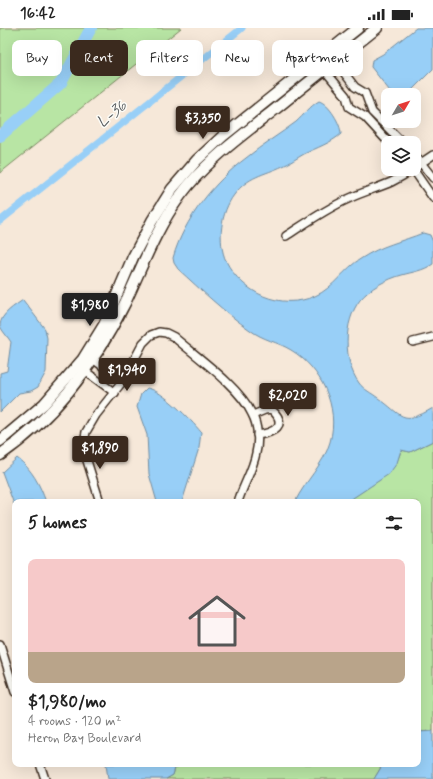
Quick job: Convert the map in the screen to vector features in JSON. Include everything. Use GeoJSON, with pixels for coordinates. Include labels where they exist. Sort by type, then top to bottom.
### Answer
{"type":"FeatureCollection","features":[{"type":"Feature","properties":{"kind":"street"},"geometry":{"type":"LineString","coordinates":[[343,40],[358,28]]}},
{"type":"Feature","properties":{"kind":"street"},"geometry":{"type":"LineString","coordinates":[[362,40],[377,28]]}},
{"type":"Feature","properties":{"kind":"street"},"geometry":{"type":"LineString","coordinates":[[3,439],[44,404],[83,359],[104,325],[133,257],[152,221],[172,189],[197,160],[223,136],[298,76]]}},
{"type":"Feature","properties":{"kind":"street"},"geometry":{"type":"LineString","coordinates":[[0,456],[50,413],[94,360],[125,302],[161,226],[180,196],[204,167],[229,145],[317,76]]}},
{"type":"Feature","properties":{"kind":"street"},"geometry":{"type":"LineString","coordinates":[[330,76],[346,96],[349,107],[365,118],[382,136]]}},
{"type":"Feature","properties":{"kind":"street"},"geometry":{"type":"LineString","coordinates":[[347,76],[355,87],[365,93],[369,106],[382,123],[396,136]]}},
{"type":"Feature","properties":{"kind":"street"},"geometry":{"type":"LineString","coordinates":[[358,114],[365,111],[369,106]]}},
{"type":"Feature","properties":{"kind":"street"},"geometry":{"type":"LineString","coordinates":[[433,155],[422,162],[433,178]]}},
{"type":"Feature","properties":{"kind":"street"},"geometry":{"type":"LineString","coordinates":[[286,236],[334,206],[362,193],[389,184],[402,176]]}},
{"type":"Feature","properties":{"kind":"street"},"geometry":{"type":"LineString","coordinates":[[418,176],[433,198]]}},
{"type":"Feature","properties":{"kind":"street"},"geometry":{"type":"LineString","coordinates":[[99,499],[83,448],[83,441],[86,432],[96,415],[123,381],[143,343],[151,335],[159,332],[166,332],[174,337],[240,395],[253,414],[257,435],[256,453],[239,499]]}},
{"type":"Feature","properties":{"kind":"street"},"geometry":{"type":"LineString","coordinates":[[413,342],[433,336]]}},
{"type":"Feature","properties":{"kind":"street"},"geometry":{"type":"LineString","coordinates":[[83,359],[94,360],[123,381]]}},
{"type":"Feature","properties":{"kind":"street"},"geometry":{"type":"LineString","coordinates":[[83,359],[85,371],[115,393]]}},
{"type":"Feature","properties":{"kind":"street"},"geometry":{"type":"LineString","coordinates":[[253,414],[265,410],[271,410],[279,419],[279,426],[275,431],[269,434],[257,435]]}},
{"type":"Feature","properties":{"kind":"street"},"geometry":{"type":"LineString","coordinates":[[0,644],[12,682]]}},
{"type":"Feature","properties":{"kind":"street"},"geometry":{"type":"LineString","coordinates":[[41,767],[45,779]]}},
{"type":"Feature","properties":{"kind":"green space"},"geometry":{"type":"Polygon","coordinates":[[[0,28],[181,28],[166,40],[136,40],[136,64],[128,70],[128,40],[70,40],[70,76],[121,76],[0,173],[0,28]]]}},
{"type":"Feature","properties":{"kind":"green space"},"geometry":{"type":"Polygon","coordinates":[[[433,441],[433,731],[421,732],[421,499],[351,499],[387,474],[398,460],[401,450],[410,452],[433,441]]]}},
{"type":"Feature","properties":{"kind":"green space"},"geometry":{"type":"Polygon","coordinates":[[[381,767],[374,779],[166,779],[173,775],[175,768],[381,767]]]}},
{"type":"Feature","properties":{"kind":"water"},"geometry":{"type":"Polygon","coordinates":[[[416,28],[433,28],[433,69],[414,88],[388,88],[371,67],[372,60],[383,54],[416,28]]]}},
{"type":"Feature","properties":{"kind":"water"},"geometry":{"type":"Polygon","coordinates":[[[319,101],[327,106],[339,125],[341,134],[328,143],[304,154],[286,165],[251,180],[239,189],[226,210],[223,218],[221,236],[223,253],[226,261],[242,282],[252,290],[264,296],[276,300],[289,301],[302,300],[322,292],[356,262],[376,250],[423,233],[430,235],[433,242],[433,264],[421,270],[396,277],[385,282],[364,296],[354,309],[350,319],[347,342],[350,364],[359,383],[366,390],[402,416],[414,417],[433,408],[433,441],[410,452],[401,450],[397,463],[389,474],[352,499],[296,499],[323,458],[330,442],[332,429],[330,402],[326,390],[311,367],[291,350],[265,339],[240,323],[178,269],[173,258],[178,243],[192,216],[223,178],[258,149],[296,122],[319,101]]]}},
{"type":"Feature","properties":{"kind":"water"},"geometry":{"type":"Polygon","coordinates":[[[23,300],[45,329],[47,338],[46,372],[38,387],[31,391],[19,393],[0,412],[0,373],[7,371],[11,342],[0,326],[5,314],[23,300]]]}},
{"type":"Feature","properties":{"kind":"water"},"geometry":{"type":"Polygon","coordinates":[[[147,388],[160,394],[183,413],[201,432],[199,448],[183,499],[156,499],[149,474],[147,435],[137,407],[141,394],[147,388]]]}},
{"type":"Feature","properties":{"kind":"water"},"geometry":{"type":"Polygon","coordinates":[[[17,458],[27,467],[35,478],[45,499],[12,499],[2,472],[17,458]]]}},
{"type":"Feature","properties":{"kind":"water"},"geometry":{"type":"Polygon","coordinates":[[[433,731],[433,779],[374,779],[381,767],[421,767],[421,732],[433,731]]]}},
{"type":"Feature","properties":{"kind":"water"},"geometry":{"type":"Polygon","coordinates":[[[106,767],[177,767],[175,768],[173,775],[166,779],[108,779],[106,767]]]}},
{"type":"Feature","properties":{"kind":"waterway"},"geometry":{"type":"LineString","coordinates":[[0,136],[61,83],[91,28]]}},
{"type":"Feature","properties":{"kind":"waterway","name":"L-36"},"geometry":{"type":"LineString","coordinates":[[0,221],[242,28]]}}]}
